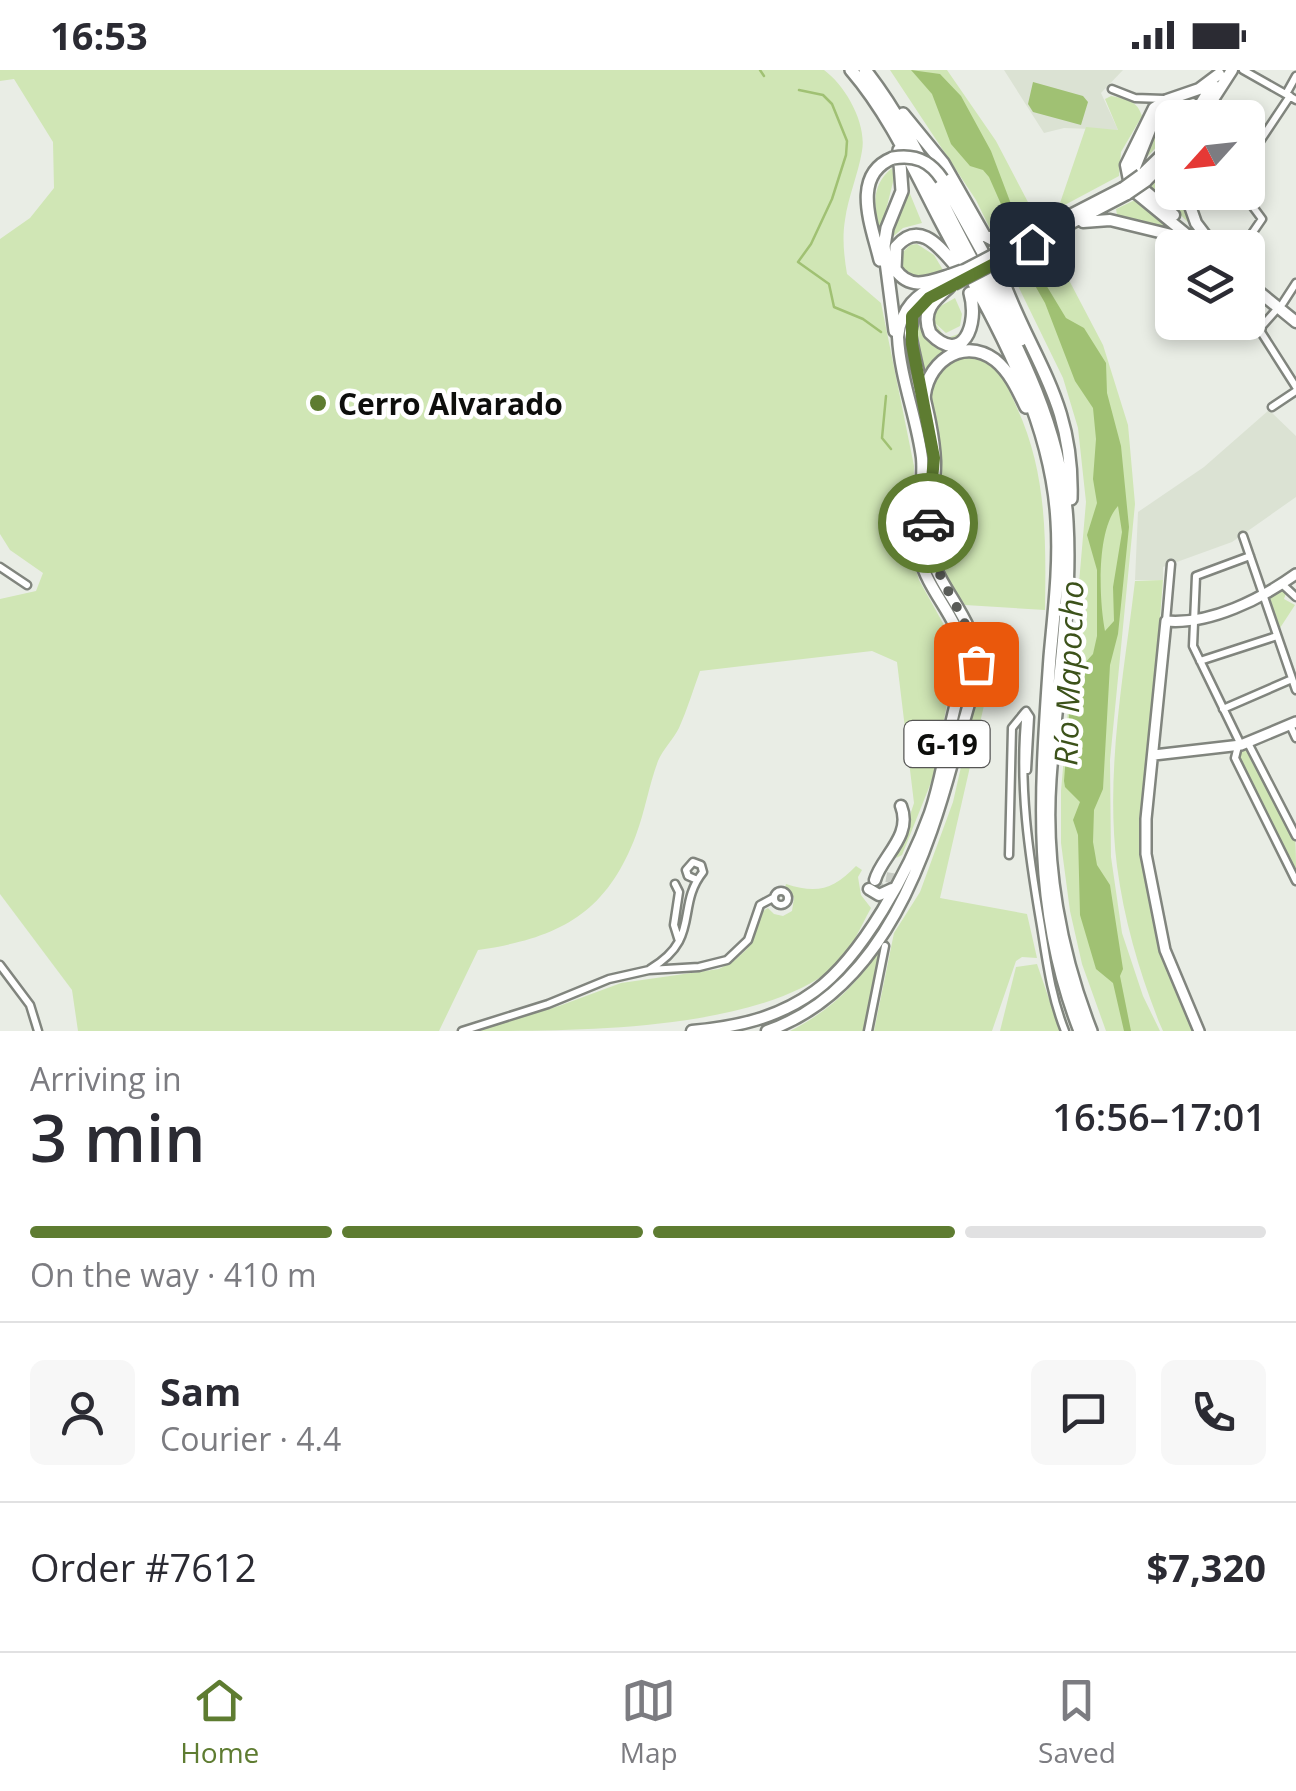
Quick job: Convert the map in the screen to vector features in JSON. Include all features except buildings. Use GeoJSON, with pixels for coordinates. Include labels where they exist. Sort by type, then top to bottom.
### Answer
{"type":"FeatureCollection","features":[{"type":"Feature","properties":{"kind":"highway"},"geometry":{"type":"LineString","coordinates":[[852,70],[909,160],[1030,400],[1045,445],[1056,504],[1058,556],[1042,770],[1041,841],[1053,941],[1080,1031]]}},
{"type":"Feature","properties":{"kind":"highway"},"geometry":{"type":"LineString","coordinates":[[865,70],[935,153],[986,237],[1014,249],[1002,278],[1054,388],[1066,428],[1072,474],[1050,780],[1050,842],[1064,944],[1091,1031]]}},
{"type":"Feature","properties":{"kind":"highway"},"geometry":{"type":"LineString","coordinates":[[883,94],[913,145],[1034,385],[1060,467]]}},
{"type":"Feature","properties":{"kind":"highway"},"geometry":{"type":"LineString","coordinates":[[894,132],[903,184],[884,246],[902,339]]}},
{"type":"Feature","properties":{"kind":"highway"},"geometry":{"type":"LineString","coordinates":[[902,339],[866,194],[873,172],[894,158],[908,156],[934,168],[942,179],[987,262],[1049,404],[1059,436],[1068,544]]}},
{"type":"Feature","properties":{"kind":"highway"},"geometry":{"type":"LineString","coordinates":[[909,160],[954,277]]}},
{"type":"Feature","properties":{"kind":"highway"},"geometry":{"type":"LineString","coordinates":[[954,277],[924,284],[908,281],[895,268],[896,247],[911,236],[928,237],[954,277],[970,293],[1030,400]]}},
{"type":"Feature","properties":{"kind":"highway"},"geometry":{"type":"LineString","coordinates":[[954,277],[926,315],[930,333],[943,343],[957,343],[971,332],[975,312],[970,293]]}},
{"type":"Feature","properties":{"kind":"highway"},"geometry":{"type":"LineString","coordinates":[[924,402],[927,380],[942,360],[965,352],[986,354],[1008,374],[1045,445]]}},
{"type":"Feature","properties":{"kind":"main road"},"geometry":{"type":"LineString","coordinates":[[1213,100],[1232,70]]}},
{"type":"Feature","properties":{"kind":"main road"},"geometry":{"type":"LineString","coordinates":[[1182,230],[1140,196],[1128,180],[1127,161],[1146,120],[1158,106],[1199,89],[1221,72]]}},
{"type":"Feature","properties":{"kind":"main road"},"geometry":{"type":"LineString","coordinates":[[1203,100],[1221,72]]}},
{"type":"Feature","properties":{"kind":"main road"},"geometry":{"type":"LineString","coordinates":[[1155,120],[1136,159],[1136,178],[1155,200]]}},
{"type":"Feature","properties":{"kind":"main road"},"geometry":{"type":"LineString","coordinates":[[1143,178],[1155,164]]}},
{"type":"Feature","properties":{"kind":"main road"},"geometry":{"type":"LineString","coordinates":[[902,339],[901,318],[909,303],[923,291],[1069,222],[1125,191],[1155,168]]}},
{"type":"Feature","properties":{"kind":"main road"},"geometry":{"type":"LineString","coordinates":[[1168,210],[1192,230]]}},
{"type":"Feature","properties":{"kind":"main road"},"geometry":{"type":"LineString","coordinates":[[1069,222],[1110,220],[1155,232]]}},
{"type":"Feature","properties":{"kind":"main road"},"geometry":{"type":"LineString","coordinates":[[1265,290],[1296,322]]}},
{"type":"Feature","properties":{"kind":"main road"},"geometry":{"type":"LineString","coordinates":[[1265,294],[1296,313]]}},
{"type":"Feature","properties":{"kind":"main road","name":"G-19"},"geometry":{"type":"LineString","coordinates":[[766,1031],[814,1007],[855,973],[882,936],[942,802],[976,664],[969,627],[939,575],[929,544],[935,467],[924,402],[902,339]]}},
{"type":"Feature","properties":{"kind":"main road","name":"G-19"},"geometry":{"type":"LineString","coordinates":[[692,1031],[755,1021],[807,996],[845,964],[916,854],[935,794],[964,656],[960,634],[926,576],[920,556],[922,461],[902,339]]}},
{"type":"Feature","properties":{"kind":"main road"},"geometry":{"type":"LineString","coordinates":[[875,880],[891,855],[904,820],[900,806]]}},
{"type":"Feature","properties":{"kind":"main road"},"geometry":{"type":"LineString","coordinates":[[892,873],[916,854]]}},
{"type":"Feature","properties":{"kind":"main road"},"geometry":{"type":"LineString","coordinates":[[912,888],[916,854]]}},
{"type":"Feature","properties":{"kind":"main road"},"geometry":{"type":"LineString","coordinates":[[880,910],[870,889],[881,894],[893,888]]}},
{"type":"Feature","properties":{"kind":"street"},"geometry":{"type":"LineString","coordinates":[[1243,70],[1291,97]]}},
{"type":"Feature","properties":{"kind":"street"},"geometry":{"type":"LineString","coordinates":[[1265,134],[1291,97],[1296,76]]}},
{"type":"Feature","properties":{"kind":"street"},"geometry":{"type":"LineString","coordinates":[[1112,90],[1134,98],[1173,98]]}},
{"type":"Feature","properties":{"kind":"street"},"geometry":{"type":"LineString","coordinates":[[1134,98],[1146,120]]}},
{"type":"Feature","properties":{"kind":"street"},"geometry":{"type":"LineString","coordinates":[[1272,407],[1296,389],[1261,332],[1262,326],[1296,282]]}},
{"type":"Feature","properties":{"kind":"street"},"geometry":{"type":"LineString","coordinates":[[1243,536],[1296,690]]}},
{"type":"Feature","properties":{"kind":"street"},"geometry":{"type":"LineString","coordinates":[[1250,556],[1196,576],[1192,642],[1223,709],[1296,836]]}},
{"type":"Feature","properties":{"kind":"street"},"geometry":{"type":"LineString","coordinates":[[1171,564],[1145,834],[1151,891],[1169,963],[1199,1031]]}},
{"type":"Feature","properties":{"kind":"street"},"geometry":{"type":"LineString","coordinates":[[0,567],[27,586]]}},
{"type":"Feature","properties":{"kind":"street"},"geometry":{"type":"LineString","coordinates":[[1166,620],[1192,621],[1264,596],[1296,574]]}},
{"type":"Feature","properties":{"kind":"street"},"geometry":{"type":"LineString","coordinates":[[1282,584],[1296,597]]}},
{"type":"Feature","properties":{"kind":"street"},"geometry":{"type":"LineString","coordinates":[[1200,662],[1278,636]]}},
{"type":"Feature","properties":{"kind":"street"},"geometry":{"type":"LineString","coordinates":[[1223,709],[1292,678]]}},
{"type":"Feature","properties":{"kind":"street"},"geometry":{"type":"LineString","coordinates":[[1009,855],[1012,728],[1026,711],[1030,717],[1027,816],[1045,966],[1065,1031]]}},
{"type":"Feature","properties":{"kind":"street"},"geometry":{"type":"LineString","coordinates":[[1154,754],[1242,744],[1293,724],[1296,738]]}},
{"type":"Feature","properties":{"kind":"street"},"geometry":{"type":"LineString","coordinates":[[1235,758],[1242,744]]}},
{"type":"Feature","properties":{"kind":"street"},"geometry":{"type":"LineString","coordinates":[[1222,748],[1235,758],[1296,882]]}},
{"type":"Feature","properties":{"kind":"street"},"geometry":{"type":"LineString","coordinates":[[649,970],[680,944],[695,879]]}},
{"type":"Feature","properties":{"kind":"street"},"geometry":{"type":"LineString","coordinates":[[675,884],[678,892],[674,924],[680,944]]}},
{"type":"Feature","properties":{"kind":"street"},"geometry":{"type":"LineString","coordinates":[[462,1031],[548,1004],[608,979],[727,960],[748,940],[760,905],[773,898]]}},
{"type":"Feature","properties":{"kind":"street"},"geometry":{"type":"LineString","coordinates":[[868,1031],[885,946]]}},
{"type":"Feature","properties":{"kind":"street"},"geometry":{"type":"LineString","coordinates":[[0,965],[30,1006],[37,1031]]}},
{"type":"Feature","properties":{"kind":"shaded area"},"geometry":{"type":"Polygon","coordinates":[[[0,70],[824,70],[847,96],[861,129],[860,160],[844,227],[847,274],[881,303],[914,466],[912,557],[919,580],[956,654],[934,775],[902,855],[896,858],[914,803],[897,662],[872,651],[700,671],[679,728],[658,761],[636,835],[610,885],[576,918],[555,929],[478,950],[439,1031],[78,1031],[72,990],[0,894],[0,599],[36,591],[43,573],[10,550],[0,534],[0,239],[30,218],[54,188],[53,142],[14,79],[0,81],[0,70]]]}},
{"type":"Feature","properties":{"kind":"shaded area"},"geometry":{"type":"Polygon","coordinates":[[[890,70],[947,70],[996,141],[1103,345],[1128,425],[1135,504],[1110,760],[1111,857],[1122,933],[1143,996],[1160,1031],[1106,1031],[1082,964],[1070,911],[1061,843],[1061,791],[1086,502],[1078,428],[1063,378],[976,200],[890,70]]]}},
{"type":"Feature","properties":{"kind":"shaded area"},"geometry":{"type":"Polygon","coordinates":[[[911,70],[940,74],[961,96],[991,151],[1034,265],[1066,318],[1084,328],[1106,363],[1107,393],[1121,446],[1129,527],[1118,634],[1110,665],[1103,789],[1094,810],[1093,842],[1097,865],[1110,885],[1123,969],[1120,976],[1131,1031],[1124,1031],[1113,983],[1096,969],[1080,915],[1078,835],[1073,820],[1080,802],[1064,781],[1070,703],[1084,664],[1093,654],[1097,636],[1097,570],[1087,535],[1097,503],[1093,408],[1075,381],[1045,303],[1013,247],[1004,211],[989,177],[983,170],[970,166],[951,144],[932,94],[911,70]],[[1118,506],[1103,548],[1101,602],[1105,631],[1114,621],[1113,587],[1122,532],[1118,506]]]}},
{"type":"Feature","properties":{"kind":"shaded area"},"geometry":{"type":"Polygon","coordinates":[[[1004,70],[1123,70],[1101,93],[1118,130],[1064,128],[1044,133],[1004,70]]]}},
{"type":"Feature","properties":{"kind":"shaded area"},"geometry":{"type":"Polygon","coordinates":[[[1033,82],[1083,96],[1088,102],[1081,125],[1033,112],[1028,104],[1033,82]]]}},
{"type":"Feature","properties":{"kind":"shaded area"},"geometry":{"type":"Polygon","coordinates":[[[1111,96],[1134,103],[1142,116],[1121,152],[1119,176],[1061,207],[1086,127],[1118,130],[1105,99],[1111,96]]]}},
{"type":"Feature","properties":{"kind":"shaded area"},"geometry":{"type":"Polygon","coordinates":[[[1155,131],[1155,149],[1142,162],[1155,131]]]}},
{"type":"Feature","properties":{"kind":"shaded area"},"geometry":{"type":"Polygon","coordinates":[[[892,168],[894,178],[880,234],[875,206],[877,190],[892,168]]]}},
{"type":"Feature","properties":{"kind":"shaded area"},"geometry":{"type":"Polygon","coordinates":[[[908,189],[922,223],[903,228],[889,240],[908,189]]]}},
{"type":"Feature","properties":{"kind":"shaded area"},"geometry":{"type":"Polygon","coordinates":[[[1135,200],[1172,230],[1117,215],[1116,209],[1135,200]]]}},
{"type":"Feature","properties":{"kind":"shaded area"},"geometry":{"type":"Polygon","coordinates":[[[1175,210],[1186,210],[1191,225],[1175,210]]]}},
{"type":"Feature","properties":{"kind":"shaded area"},"geometry":{"type":"Polygon","coordinates":[[[917,244],[934,255],[943,270],[921,280],[903,274],[903,252],[917,244]]]}},
{"type":"Feature","properties":{"kind":"shaded area"},"geometry":{"type":"Polygon","coordinates":[[[955,298],[962,314],[960,326],[946,333],[935,323],[944,336],[964,332],[950,340],[935,332],[930,324],[937,308],[955,298]]]}},
{"type":"Feature","properties":{"kind":"shaded area"},"geometry":{"type":"Polygon","coordinates":[[[927,305],[922,321],[949,348],[932,361],[922,379],[916,331],[927,305]]]}},
{"type":"Feature","properties":{"kind":"shaded area"},"geometry":{"type":"Polygon","coordinates":[[[973,356],[996,370],[1006,383],[1027,432],[1039,482],[1045,610],[965,605],[940,558],[941,469],[929,390],[942,365],[973,356]]]}},
{"type":"Feature","properties":{"kind":"shaded area"},"geometry":{"type":"Polygon","coordinates":[[[1269,410],[1296,436],[1296,497],[1232,542],[1163,567],[1163,580],[1135,580],[1138,512],[1204,467],[1269,410]]]}},
{"type":"Feature","properties":{"kind":"shaded area"},"geometry":{"type":"Polygon","coordinates":[[[1163,580],[1142,844],[1153,922],[1169,976],[1196,1031],[1163,1031],[1159,1022],[1128,926],[1114,831],[1117,723],[1135,581],[1163,580]]]}},
{"type":"Feature","properties":{"kind":"shaded area"},"geometry":{"type":"Polygon","coordinates":[[[1281,590],[1286,593],[1284,599],[1295,605],[1280,628],[1270,598],[1281,590]]]}},
{"type":"Feature","properties":{"kind":"shaded area"},"geometry":{"type":"Polygon","coordinates":[[[976,701],[985,701],[940,898],[1027,914],[1037,958],[1022,957],[1016,961],[992,1031],[874,1031],[894,933],[920,892],[953,802],[976,701]]]}},
{"type":"Feature","properties":{"kind":"shaded area"},"geometry":{"type":"Polygon","coordinates":[[[1242,748],[1264,774],[1295,837],[1296,877],[1236,755],[1242,748]]]}},
{"type":"Feature","properties":{"kind":"shaded area"},"geometry":{"type":"Polygon","coordinates":[[[856,866],[862,870],[858,877],[861,895],[871,908],[835,967],[801,988],[760,1004],[665,1023],[474,1031],[621,983],[719,969],[747,949],[763,911],[768,908],[783,916],[792,911],[794,898],[786,884],[824,888],[856,866]]]}},
{"type":"Feature","properties":{"kind":"shaded area"},"geometry":{"type":"Polygon","coordinates":[[[881,948],[864,1031],[790,1031],[842,996],[881,948]]]}},
{"type":"Feature","properties":{"kind":"shaded area"},"geometry":{"type":"Polygon","coordinates":[[[1037,964],[1060,1031],[1000,1031],[1016,967],[1037,964]]]}},
{"type":"Feature","properties":{"kind":"waterway"},"geometry":{"type":"LineString","coordinates":[[760,70],[764,76]]}},
{"type":"Feature","properties":{"kind":"waterway"},"geometry":{"type":"LineString","coordinates":[[799,90],[823,95],[832,104],[847,141],[832,199],[798,262],[829,284],[834,307],[863,319],[881,332]]}},
{"type":"Feature","properties":{"kind":"waterway"},"geometry":{"type":"LineString","coordinates":[[886,396],[882,438],[891,449]]}},
{"type":"Feature","properties":{"kind":"waterway"},"geometry":{"type":"LineString","coordinates":[[904,493],[903,509],[893,532],[904,548]]}},
{"type":"Feature","properties":{"kind":"tunnel"},"geometry":{"type":"LineString","coordinates":[[892,873],[890,885],[894,895]]}},
{"type":"Feature","properties":{"kind":"tunnel"},"geometry":{"type":"LineString","coordinates":[[875,880],[890,895],[910,891]]}},
{"type":"Feature","properties":{"kind":"way so far"},"geometry":{"type":"LineString","coordinates":[[928,523],[933,560],[969,627],[976,664]]}},
{"type":"Feature","properties":{"kind":"place","name":"Cerro Alvarado"},"geometry":{"type":"Point","coordinates":[318,403]}},
{"type":"Feature","properties":{"kind":"route"},"geometry":{"type":"LineString","coordinates":[[928,523],[935,467],[912,344],[912,316],[929,298],[1032,244]]}},
{"type":"Feature","properties":{"kind":"water label","name":"Río Mapocho"},"geometry":{"type":"Point","coordinates":[1068,673]}}]}
